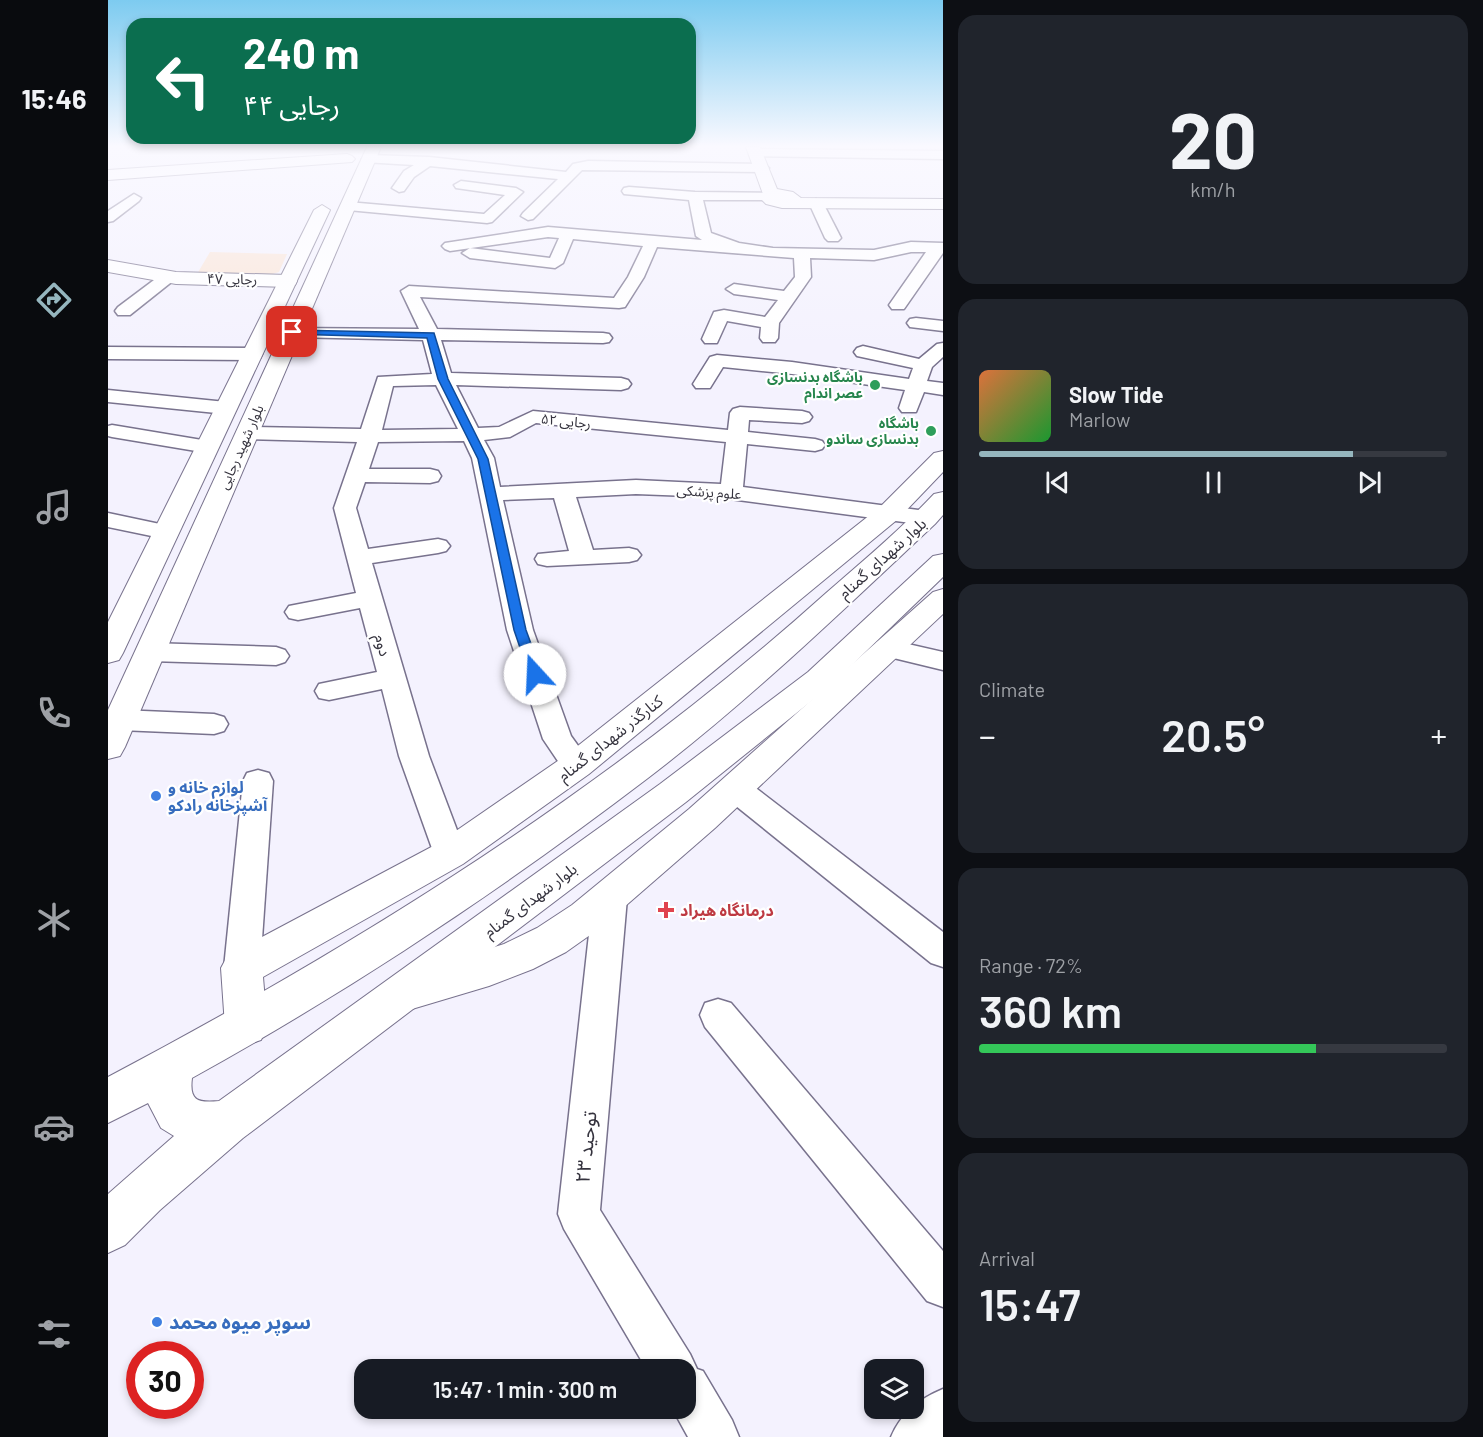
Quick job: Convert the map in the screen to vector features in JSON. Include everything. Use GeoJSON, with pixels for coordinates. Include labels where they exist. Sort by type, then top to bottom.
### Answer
{"type":"FeatureCollection","features":[{"type":"Feature","properties":{"kind":"main road","name":"بلوار شهید رجایی"},"geometry":{"type":"LineString","coordinates":[[112,639],[288,281],[326,214]]}},
{"type":"Feature","properties":{"kind":"main road","name":"بلوار شهید رجایی"},"geometry":{"type":"LineString","coordinates":[[108,747],[292,332],[350,214]]}},
{"type":"Feature","properties":{"kind":"main road","name":"رجایی ۴۷"},"geometry":{"type":"LineString","coordinates":[[108,266],[172,277],[288,281]]}},
{"type":"Feature","properties":{"kind":"main road","name":"کنارگذر شهدای گمنام"},"geometry":{"type":"LineString","coordinates":[[242,968],[450,854],[577,765],[889,513],[943,458]]}},
{"type":"Feature","properties":{"kind":"main road","name":"بلوار شهدای گمنام"},"geometry":{"type":"LineString","coordinates":[[108,1101],[246,1026],[464,891],[637,768],[747,678],[934,509]]}},
{"type":"Feature","properties":{"kind":"main road","name":"بلوار شهدای گمنام"},"geometry":{"type":"LineString","coordinates":[[108,1228],[142,1193],[227,1122],[673,793],[819,679],[943,562]]}},
{"type":"Feature","properties":{"kind":"main road"},"geometry":{"type":"LineString","coordinates":[[402,994],[532,951],[577,924],[737,790],[886,648],[943,598]]}},
{"type":"Feature","properties":{"kind":"main road"},"geometry":{"type":"LineString","coordinates":[[671,690],[747,678]]}},
{"type":"Feature","properties":{"kind":"main road"},"geometry":{"type":"LineString","coordinates":[[774,755],[771,716],[826,705]]}},
{"type":"Feature","properties":{"kind":"main road"},"geometry":{"type":"LineString","coordinates":[[242,968],[246,1026]]}},
{"type":"Feature","properties":{"kind":"main road"},"geometry":{"type":"LineString","coordinates":[[174,1064],[168,1077],[167,1090],[176,1112],[185,1120],[198,1124],[227,1122]]}},
{"type":"Feature","properties":{"kind":"street"},"geometry":{"type":"LineString","coordinates":[[450,246],[485,214]]}},
{"type":"Feature","properties":{"kind":"street"},"geometry":{"type":"LineString","coordinates":[[697,214],[698,228]]}},
{"type":"Feature","properties":{"kind":"street"},"geometry":{"type":"LineString","coordinates":[[823,214],[838,238],[818,237],[828,254]]}},
{"type":"Feature","properties":{"kind":"street"},"geometry":{"type":"LineString","coordinates":[[349,219],[480,218]]}},
{"type":"Feature","properties":{"kind":"street"},"geometry":{"type":"LineString","coordinates":[[698,228],[773,237]]}},
{"type":"Feature","properties":{"kind":"street"},"geometry":{"type":"LineString","coordinates":[[698,228],[736,247]]}},
{"type":"Feature","properties":{"kind":"street"},"geometry":{"type":"LineString","coordinates":[[450,246],[548,232],[801,254],[874,255],[909,244]]}},
{"type":"Feature","properties":{"kind":"street"},"geometry":{"type":"LineString","coordinates":[[450,246],[451,249],[478,255],[555,263],[568,234]]}},
{"type":"Feature","properties":{"kind":"street"},"geometry":{"type":"LineString","coordinates":[[876,239],[941,246]]}},
{"type":"Feature","properties":{"kind":"street"},"geometry":{"type":"LineString","coordinates":[[577,765],[558,739],[520,630],[483,459],[443,379],[431,335],[409,291],[619,303],[636,277],[652,242]]}},
{"type":"Feature","properties":{"kind":"street"},"geometry":{"type":"LineString","coordinates":[[898,305],[941,246]]}},
{"type":"Feature","properties":{"kind":"street"},"geometry":{"type":"LineString","coordinates":[[711,339],[720,316],[724,315],[770,330],[788,297],[803,277],[801,254]]}},
{"type":"Feature","properties":{"kind":"street"},"geometry":{"type":"LineString","coordinates":[[124,311],[172,277]]}},
{"type":"Feature","properties":{"kind":"street"},"geometry":{"type":"LineString","coordinates":[[734,289],[788,297]]}},
{"type":"Feature","properties":{"kind":"street"},"geometry":{"type":"LineString","coordinates":[[916,322],[943,326]]}},
{"type":"Feature","properties":{"kind":"street"},"geometry":{"type":"LineString","coordinates":[[292,332],[603,338]]}},
{"type":"Feature","properties":{"kind":"street"},"geometry":{"type":"LineString","coordinates":[[919,346],[941,350]]}},
{"type":"Feature","properties":{"kind":"street"},"geometry":{"type":"LineString","coordinates":[[909,408],[923,365],[941,350]]}},
{"type":"Feature","properties":{"kind":"street"},"geometry":{"type":"LineString","coordinates":[[863,352],[923,365]]}},
{"type":"Feature","properties":{"kind":"street"},"geometry":{"type":"LineString","coordinates":[[108,353],[253,354]]}},
{"type":"Feature","properties":{"kind":"street"},"geometry":{"type":"LineString","coordinates":[[703,384],[717,361],[792,368],[943,389]]}},
{"type":"Feature","properties":{"kind":"street"},"geometry":{"type":"LineString","coordinates":[[443,379],[621,384]]}},
{"type":"Feature","properties":{"kind":"street","name":"دوم"},"geometry":{"type":"LineString","coordinates":[[443,379],[385,381],[370,435],[345,508],[414,756],[450,854]]}},
{"type":"Feature","properties":{"kind":"street"},"geometry":{"type":"LineString","coordinates":[[108,396],[226,408]]}},
{"type":"Feature","properties":{"kind":"street"},"geometry":{"type":"LineString","coordinates":[[731,492],[739,438],[740,413],[802,417]]}},
{"type":"Feature","properties":{"kind":"street","name":"رجایی ۵۲"},"geometry":{"type":"LineString","coordinates":[[247,433],[429,437],[472,435],[503,433],[533,417],[815,445]]}},
{"type":"Feature","properties":{"kind":"street"},"geometry":{"type":"LineString","coordinates":[[112,431],[208,447]]}},
{"type":"Feature","properties":{"kind":"street"},"geometry":{"type":"LineString","coordinates":[[356,475],[430,476]]}},
{"type":"Feature","properties":{"kind":"street","name":"علوم پزشکی"},"geometry":{"type":"LineString","coordinates":[[492,494],[636,487],[731,492],[889,513],[934,509]]}},
{"type":"Feature","properties":{"kind":"street"},"geometry":{"type":"LineString","coordinates":[[563,491],[583,557]]}},
{"type":"Feature","properties":{"kind":"street"},"geometry":{"type":"LineString","coordinates":[[108,520],[166,532]]}},
{"type":"Feature","properties":{"kind":"street"},"geometry":{"type":"LineString","coordinates":[[359,558],[438,546]]}},
{"type":"Feature","properties":{"kind":"street"},"geometry":{"type":"LineString","coordinates":[[547,559],[629,555]]}},
{"type":"Feature","properties":{"kind":"street"},"geometry":{"type":"LineString","coordinates":[[298,612],[370,598]]}},
{"type":"Feature","properties":{"kind":"street"},"geometry":{"type":"LineString","coordinates":[[886,648],[943,661]]}},
{"type":"Feature","properties":{"kind":"street"},"geometry":{"type":"LineString","coordinates":[[150,652],[276,656]]}},
{"type":"Feature","properties":{"kind":"street"},"geometry":{"type":"LineString","coordinates":[[329,691],[392,678]]}},
{"type":"Feature","properties":{"kind":"street"},"geometry":{"type":"LineString","coordinates":[[120,720],[214,724]]}},
{"type":"Feature","properties":{"kind":"street"},"geometry":{"type":"LineString","coordinates":[[242,968],[258,781]]}},
{"type":"Feature","properties":{"kind":"street"},"geometry":{"type":"LineString","coordinates":[[737,790],[943,952]]}},
{"type":"Feature","properties":{"kind":"street","name":"توحید ۲۳"},"geometry":{"type":"LineString","coordinates":[[610,898],[579,1214],[667,1359]]}},
{"type":"Feature","properties":{"kind":"street"},"geometry":{"type":"LineString","coordinates":[[718,1015],[943,1285]]}},
{"type":"Feature","properties":{"kind":"street"},"geometry":{"type":"LineString","coordinates":[[696,1406],[715,1437]]}},
{"type":"Feature","properties":{"kind":"street"},"geometry":{"type":"LineString","coordinates":[[915,1437],[943,1413]]}},
{"type":"Feature","properties":{"kind":"shaded area"},"geometry":{"type":"Polygon","coordinates":[[[210,252],[287,254],[279,272],[269,275],[197,274],[210,252]]]}},
{"type":"Feature","properties":{"kind":"place","name":"باشگاه بدنسازی عصر اندام"},"geometry":{"type":"Point","coordinates":[875,385]}},
{"type":"Feature","properties":{"kind":"place","name":"باشگاه بدنسازی ساندو"},"geometry":{"type":"Point","coordinates":[931,431]}},
{"type":"Feature","properties":{"kind":"place","name":"لوازم خانه و آشپزخانه رادکو"},"geometry":{"type":"Point","coordinates":[156,796]}},
{"type":"Feature","properties":{"kind":"place","name":"درمانگاه هیراد"},"geometry":{"type":"Point","coordinates":[666,910]}},
{"type":"Feature","properties":{"kind":"place","name":"سوپر میوه محمد"},"geometry":{"type":"Point","coordinates":[157,1322]}},
{"type":"Feature","properties":{"kind":"route"},"geometry":{"type":"LineString","coordinates":[[292,332],[431,335],[443,379],[483,459],[520,630],[535,674]]}}]}
